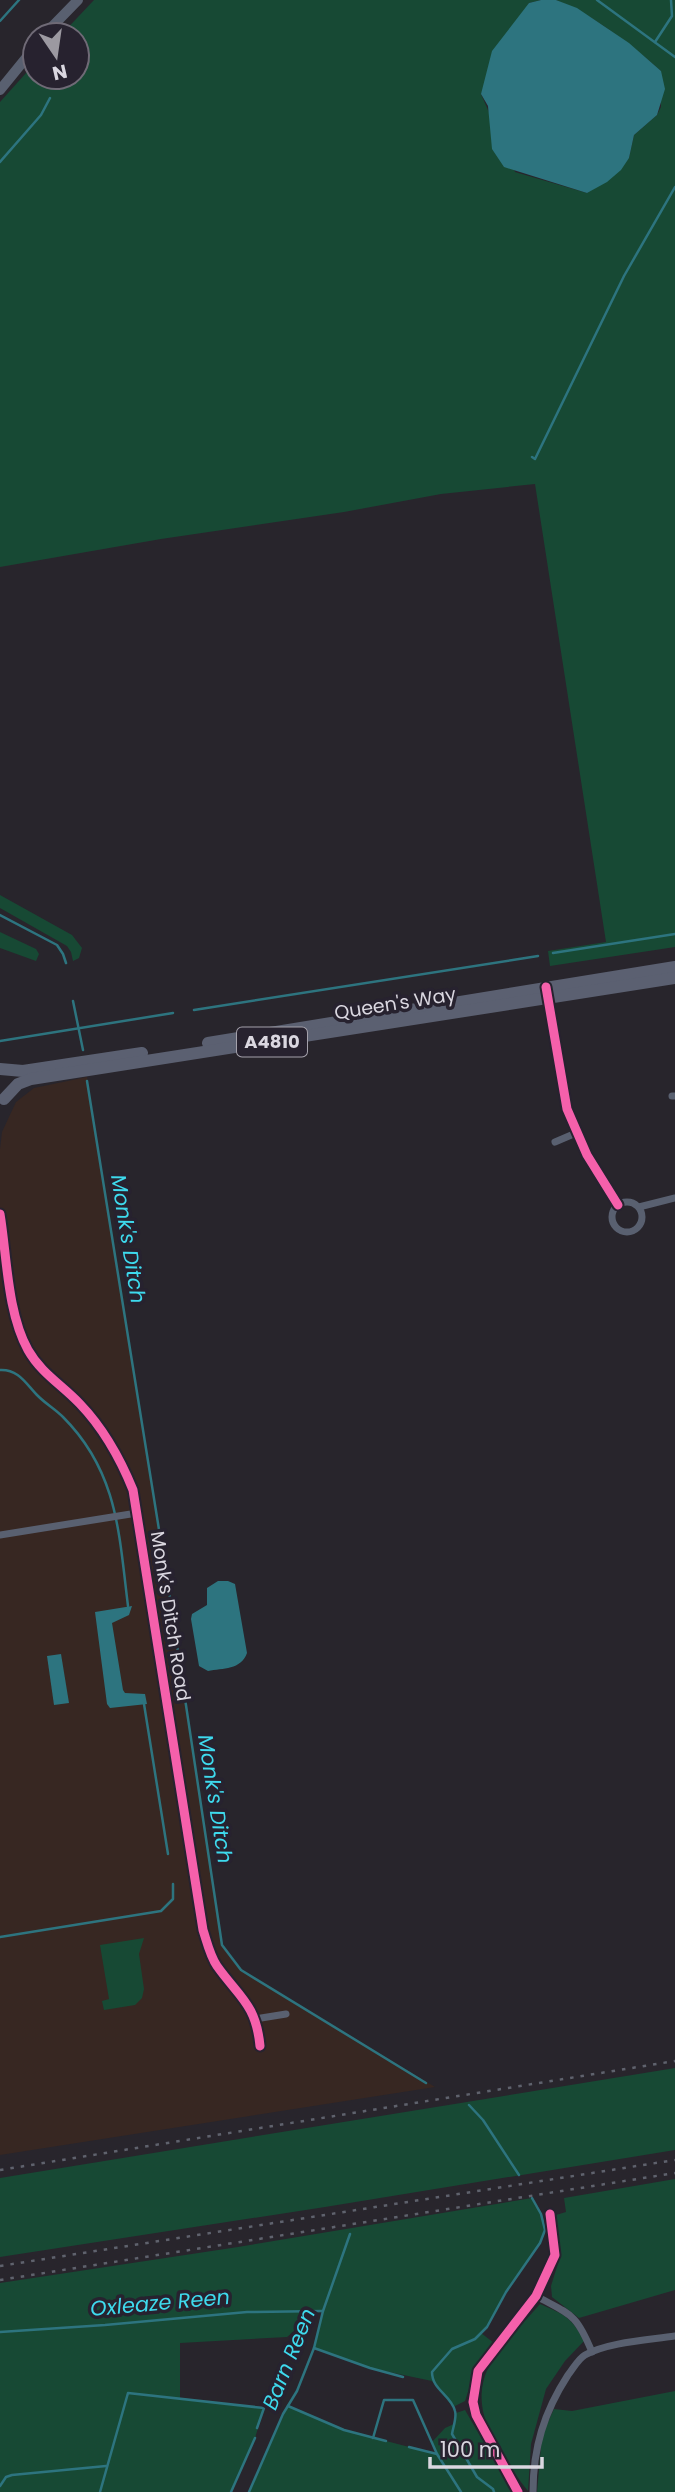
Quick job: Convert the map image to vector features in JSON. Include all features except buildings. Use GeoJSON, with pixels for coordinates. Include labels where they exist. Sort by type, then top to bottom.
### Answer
{"type":"FeatureCollection","features":[{"type":"Feature","properties":{"kind":"main road","name":"Queen's Way"},"geometry":{"type":"LineString","coordinates":[[2,1103],[18,1084],[30,1079],[547,993],[675,967]]}},
{"type":"Feature","properties":{"kind":"main road","name":"Queen's Way"},"geometry":{"type":"LineString","coordinates":[[0,1069],[23,1071],[547,993],[675,978]]}},
{"type":"Feature","properties":{"kind":"main road","name":"Queen's Way"},"geometry":{"type":"LineString","coordinates":[[0,1075],[5,1088],[2,1103]]}},
{"type":"Feature","properties":{"kind":"street"},"geometry":{"type":"LineString","coordinates":[[58,21],[78,0]]}},
{"type":"Feature","properties":{"kind":"street"},"geometry":{"type":"LineString","coordinates":[[0,90],[21,64]]}},
{"type":"Feature","properties":{"kind":"street"},"geometry":{"type":"LineString","coordinates":[[547,993],[567,1109],[593,1166],[618,1205]]}},
{"type":"Feature","properties":{"kind":"street"},"geometry":{"type":"LineString","coordinates":[[555,1142],[576,1133]]}},
{"type":"Feature","properties":{"kind":"street"},"geometry":{"type":"LineString","coordinates":[[639,1207],[675,1198]]}},
{"type":"Feature","properties":{"kind":"street"},"geometry":{"type":"LineString","coordinates":[[631,1202],[639,1207],[642,1216],[640,1225],[627,1231],[619,1228],[614,1221],[613,1212],[618,1205],[631,1202]]}},
{"type":"Feature","properties":{"kind":"street","name":"Monk's Ditch Road"},"geometry":{"type":"LineString","coordinates":[[0,1214],[15,1311],[27,1348],[43,1371],[78,1402],[108,1439],[127,1475],[137,1513],[203,1930],[217,1966],[242,1995],[255,2019],[260,2046]]}},
{"type":"Feature","properties":{"kind":"street"},"geometry":{"type":"LineString","coordinates":[[0,1535],[137,1513]]}},
{"type":"Feature","properties":{"kind":"street"},"geometry":{"type":"LineString","coordinates":[[255,2019],[286,2014]]}},
{"type":"Feature","properties":{"kind":"street"},"geometry":{"type":"LineString","coordinates":[[518,2492],[476,2415],[473,2402],[478,2371],[536,2296],[555,2255],[550,2214]]}},
{"type":"Feature","properties":{"kind":"street"},"geometry":{"type":"LineString","coordinates":[[536,2296],[576,2319],[592,2352]]}},
{"type":"Feature","properties":{"kind":"street"},"geometry":{"type":"LineString","coordinates":[[533,2492],[533,2464],[553,2398],[583,2356],[675,2336]]}},
{"type":"Feature","properties":{"kind":"shaded area"},"geometry":{"type":"Polygon","coordinates":[[[87,1077],[222,1945],[241,1970],[435,2087],[0,2155],[0,1149],[2,1132],[16,1102],[34,1088],[87,1077]]]}},
{"type":"Feature","properties":{"kind":"green space"},"geometry":{"type":"Polygon","coordinates":[[[94,0],[541,0],[529,3],[481,94],[515,172],[587,193],[629,158],[634,135],[657,115],[661,107],[661,71],[612,31],[556,0],[675,0],[675,947],[550,966],[548,951],[606,942],[535,484],[441,494],[0,567],[0,102],[21,79],[21,91],[91,91],[91,21],[74,21],[94,0]]]}},
{"type":"Feature","properties":{"kind":"green space"},"geometry":{"type":"Polygon","coordinates":[[[0,895],[72,935],[82,948],[79,958],[73,961],[67,946],[0,908],[0,895]]]}},
{"type":"Feature","properties":{"kind":"green space"},"geometry":{"type":"Polygon","coordinates":[[[0,932],[36,949],[39,954],[36,961],[0,948],[0,932]]]}},
{"type":"Feature","properties":{"kind":"green space"},"geometry":{"type":"Polygon","coordinates":[[[144,1938],[139,1954],[144,1989],[142,1998],[135,2005],[104,2010],[102,2001],[109,1999],[100,1945],[144,1938]]]}},
{"type":"Feature","properties":{"kind":"green space"},"geometry":{"type":"Polygon","coordinates":[[[675,2068],[675,2150],[0,2257],[0,2178],[675,2068]]]}},
{"type":"Feature","properties":{"kind":"green space"},"geometry":{"type":"Polygon","coordinates":[[[675,2179],[675,2290],[579,2318],[552,2297],[551,2286],[560,2257],[556,2215],[566,2212],[564,2198],[675,2179]]]}},
{"type":"Feature","properties":{"kind":"green space"},"geometry":{"type":"Polygon","coordinates":[[[532,2198],[541,2214],[545,2230],[540,2243],[505,2292],[487,2327],[481,2333],[494,2343],[478,2362],[465,2401],[453,2407],[432,2381],[370,2368],[314,2348],[323,2312],[308,2313],[298,2328],[287,2337],[180,2343],[180,2398],[264,2408],[255,2438],[231,2492],[0,2492],[0,2283],[532,2198]]]}},
{"type":"Feature","properties":{"kind":"green space"},"geometry":{"type":"Polygon","coordinates":[[[540,2304],[566,2317],[584,2341],[565,2361],[546,2389],[531,2444],[528,2491],[507,2463],[489,2431],[482,2397],[484,2380],[491,2363],[540,2304]]]}},
{"type":"Feature","properties":{"kind":"green space"},"geometry":{"type":"Polygon","coordinates":[[[675,2391],[675,2492],[537,2492],[542,2435],[554,2409],[572,2411],[675,2391]]]}},
{"type":"Feature","properties":{"kind":"green space"},"geometry":{"type":"Polygon","coordinates":[[[288,2406],[344,2430],[436,2454],[432,2442],[445,2428],[454,2424],[456,2413],[465,2410],[513,2492],[249,2492],[288,2406]]]}},
{"type":"Feature","properties":{"kind":"water"},"geometry":{"type":"Polygon","coordinates":[[[556,0],[577,8],[629,43],[661,71],[665,89],[657,115],[634,135],[629,158],[621,170],[587,193],[504,167],[492,149],[488,106],[481,94],[492,51],[529,3],[556,0]]]}},
{"type":"Feature","properties":{"kind":"water"},"geometry":{"type":"Polygon","coordinates":[[[218,1581],[235,1584],[247,1653],[236,1665],[208,1671],[199,1666],[191,1619],[192,1614],[207,1605],[207,1588],[218,1581]]]}},
{"type":"Feature","properties":{"kind":"water"},"geometry":{"type":"Polygon","coordinates":[[[132,1606],[129,1615],[112,1623],[123,1690],[125,1693],[145,1694],[147,1704],[110,1708],[107,1704],[95,1612],[132,1606]]]}},
{"type":"Feature","properties":{"kind":"water"},"geometry":{"type":"Polygon","coordinates":[[[61,1654],[69,1703],[54,1705],[47,1656],[61,1654]]]}},
{"type":"Feature","properties":{"kind":"waterway"},"geometry":{"type":"LineString","coordinates":[[0,21],[19,0]]}},
{"type":"Feature","properties":{"kind":"waterway"},"geometry":{"type":"LineString","coordinates":[[597,0],[675,57]]}},
{"type":"Feature","properties":{"kind":"waterway"},"geometry":{"type":"LineString","coordinates":[[655,42],[672,16],[671,0]]}},
{"type":"Feature","properties":{"kind":"waterway"},"geometry":{"type":"LineString","coordinates":[[0,162],[41,115],[50,98]]}},
{"type":"Feature","properties":{"kind":"waterway"},"geometry":{"type":"LineString","coordinates":[[532,457],[535,459],[624,276],[675,187]]}},
{"type":"Feature","properties":{"kind":"waterway","name":"Monk's Ditch"},"geometry":{"type":"LineString","coordinates":[[0,915],[57,945],[66,963]]}},
{"type":"Feature","properties":{"kind":"waterway"},"geometry":{"type":"LineString","coordinates":[[553,953],[675,934]]}},
{"type":"Feature","properties":{"kind":"waterway"},"geometry":{"type":"LineString","coordinates":[[194,1010],[538,956]]}},
{"type":"Feature","properties":{"kind":"waterway","name":"Monk's Ditch"},"geometry":{"type":"LineString","coordinates":[[73,1001],[83,1050]]}},
{"type":"Feature","properties":{"kind":"waterway"},"geometry":{"type":"LineString","coordinates":[[0,1041],[173,1013]]}},
{"type":"Feature","properties":{"kind":"waterway","name":"Monk's Ditch"},"geometry":{"type":"LineString","coordinates":[[87,1081],[169,1592],[222,1945],[241,1970],[426,2083]]}},
{"type":"Feature","properties":{"kind":"waterway"},"geometry":{"type":"LineString","coordinates":[[0,1370],[17,1375],[60,1414],[81,1438],[95,1460],[113,1505],[128,1606]]}},
{"type":"Feature","properties":{"kind":"waterway"},"geometry":{"type":"LineString","coordinates":[[144,1704],[168,1854]]}},
{"type":"Feature","properties":{"kind":"waterway"},"geometry":{"type":"LineString","coordinates":[[0,1937],[161,1911],[173,1899],[173,1884]]}},
{"type":"Feature","properties":{"kind":"waterway","name":"Monk's Ditch"},"geometry":{"type":"LineString","coordinates":[[469,2105],[483,2120],[519,2175]]}},
{"type":"Feature","properties":{"kind":"waterway","name":"Monk's Ditch"},"geometry":{"type":"LineString","coordinates":[[494,2492],[477,2477],[452,2434],[455,2411],[435,2383],[432,2372],[452,2349],[475,2339],[487,2327],[506,2292],[540,2243],[545,2230],[541,2214],[532,2198]]}},
{"type":"Feature","properties":{"kind":"waterway","name":"Barn Reen"},"geometry":{"type":"LineString","coordinates":[[249,2492],[283,2414],[297,2391],[314,2348],[323,2311],[350,2234]]}},
{"type":"Feature","properties":{"kind":"waterway","name":"Oxleaze Reen"},"geometry":{"type":"LineString","coordinates":[[0,2332],[247,2312],[323,2311]]}},
{"type":"Feature","properties":{"kind":"waterway"},"geometry":{"type":"LineString","coordinates":[[314,2348],[403,2377]]}},
{"type":"Feature","properties":{"kind":"waterway"},"geometry":{"type":"LineString","coordinates":[[100,2492],[128,2393],[264,2408],[257,2428]]}},
{"type":"Feature","properties":{"kind":"waterway"},"geometry":{"type":"LineString","coordinates":[[373,2438],[384,2400],[413,2400],[437,2454],[461,2492]]}},
{"type":"Feature","properties":{"kind":"waterway"},"geometry":{"type":"LineString","coordinates":[[288,2406],[344,2430],[386,2441]]}},
{"type":"Feature","properties":{"kind":"waterway"},"geometry":{"type":"LineString","coordinates":[[231,2492],[255,2438]]}},
{"type":"Feature","properties":{"kind":"waterway"},"geometry":{"type":"LineString","coordinates":[[409,2447],[437,2454]]}},
{"type":"Feature","properties":{"kind":"waterway"},"geometry":{"type":"LineString","coordinates":[[0,2486],[6,2477],[12,2475],[106,2466]]}},
{"type":"Feature","properties":{"kind":"railway"},"geometry":{"type":"LineString","coordinates":[[0,2170],[675,2061]]}},
{"type":"Feature","properties":{"kind":"railway"},"geometry":{"type":"LineString","coordinates":[[0,2266],[675,2160]]}},
{"type":"Feature","properties":{"kind":"railway"},"geometry":{"type":"LineString","coordinates":[[0,2280],[675,2173]]}},
{"type":"Feature","properties":{"kind":"cycle path"},"geometry":{"type":"LineString","coordinates":[[546,987],[567,1109],[587,1155],[618,1205]]}},
{"type":"Feature","properties":{"kind":"cycle path"},"geometry":{"type":"LineString","coordinates":[[0,1214],[12,1301],[28,1350],[39,1365],[97,1423],[117,1455],[133,1490],[203,1930],[215,1962],[255,2020],[260,2046]]}},
{"type":"Feature","properties":{"kind":"cycle path"},"geometry":{"type":"LineString","coordinates":[[518,2492],[476,2415],[473,2402],[478,2371],[536,2296],[555,2255],[550,2214]]}}]}
